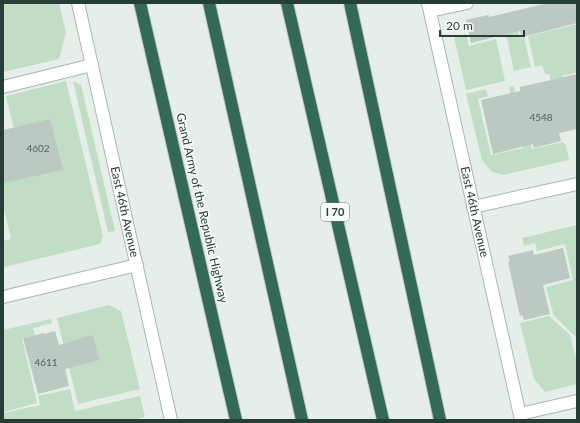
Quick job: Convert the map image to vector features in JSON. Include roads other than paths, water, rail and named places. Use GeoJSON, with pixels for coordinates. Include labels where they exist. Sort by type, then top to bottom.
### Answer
{"type":"FeatureCollection","features":[{"type":"Feature","properties":{"kind":"highway","name":"Grand Army of the Republic Highway"},"geometry":{"type":"LineString","coordinates":[[140,3],[236,420]]}},
{"type":"Feature","properties":{"kind":"highway"},"geometry":{"type":"LineString","coordinates":[[209,3],[302,420]]}},
{"type":"Feature","properties":{"kind":"highway","name":"I 70"},"geometry":{"type":"LineString","coordinates":[[287,3],[383,420]]}},
{"type":"Feature","properties":{"kind":"highway"},"geometry":{"type":"LineString","coordinates":[[350,3],[440,420]]}},
{"type":"Feature","properties":{"kind":"highway"},"geometry":{"type":"LineString","coordinates":[[431,376],[449,420]]}},
{"type":"Feature","properties":{"kind":"highway"},"geometry":{"type":"LineString","coordinates":[[227,382],[232,420]]}},
{"type":"Feature","properties":{"kind":"street","name":"East 46th Avenue"},"geometry":{"type":"LineString","coordinates":[[78,3],[171,420]]}},
{"type":"Feature","properties":{"kind":"street"},"geometry":{"type":"LineString","coordinates":[[429,7],[467,3]]}},
{"type":"Feature","properties":{"kind":"street","name":"East 46th Avenue"},"geometry":{"type":"LineString","coordinates":[[429,7],[520,417]]}},
{"type":"Feature","properties":{"kind":"street"},"geometry":{"type":"LineString","coordinates":[[3,87],[92,65]]}},
{"type":"Feature","properties":{"kind":"street"},"geometry":{"type":"LineString","coordinates":[[474,208],[577,184]]}},
{"type":"Feature","properties":{"kind":"street"},"geometry":{"type":"LineString","coordinates":[[3,297],[137,265]]}},
{"type":"Feature","properties":{"kind":"street"},"geometry":{"type":"LineString","coordinates":[[520,417],[577,401]]}}]}
